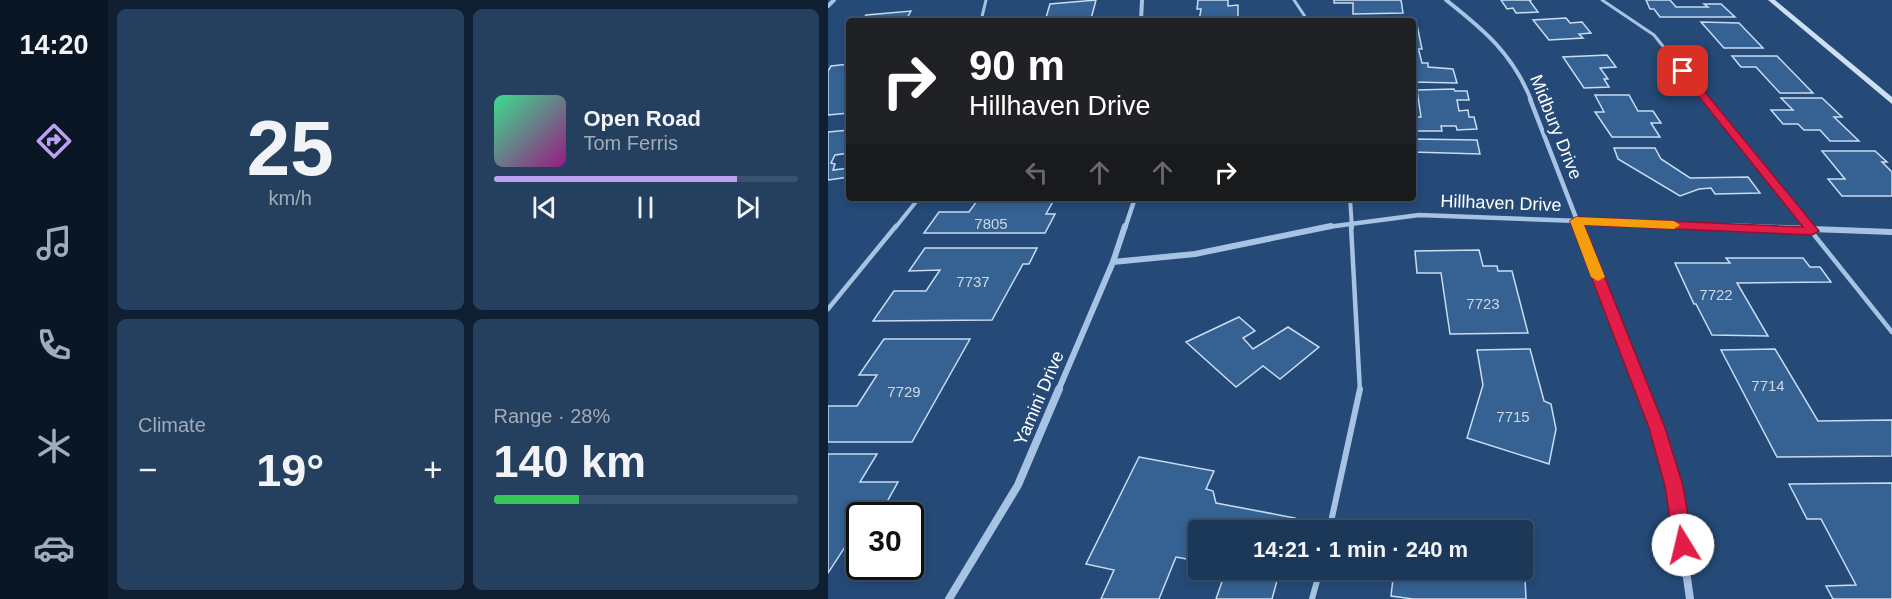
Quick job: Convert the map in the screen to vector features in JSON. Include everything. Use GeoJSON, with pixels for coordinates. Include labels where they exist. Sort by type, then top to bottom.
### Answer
{"type":"FeatureCollection","features":[{"type":"Feature","properties":{"kind":"street"},"geometry":{"type":"LineString","coordinates":[[828,6],[834,0]]}},
{"type":"Feature","properties":{"kind":"street"},"geometry":{"type":"LineString","coordinates":[[1141,18],[1142,0]]}},
{"type":"Feature","properties":{"kind":"street","name":"Midbury Drive"},"geometry":{"type":"LineString","coordinates":[[1446,0],[1487,33],[1512,62],[1523,80],[1663,447],[1674,486],[1690,599]]}},
{"type":"Feature","properties":{"kind":"street"},"geometry":{"type":"LineString","coordinates":[[1771,0],[1892,101]]}},
{"type":"Feature","properties":{"kind":"street","name":"Yamini Drive"},"geometry":{"type":"LineString","coordinates":[[949,599],[1018,485],[1113,262],[1134,201]]}},
{"type":"Feature","properties":{"kind":"street","name":"Hillhaven Drive"},"geometry":{"type":"LineString","coordinates":[[1113,262],[1195,254],[1317,228],[1419,215],[1812,231],[1892,232]]}},
{"type":"Feature","properties":{"kind":"lane"},"geometry":{"type":"LineString","coordinates":[[982,18],[986,0]]}},
{"type":"Feature","properties":{"kind":"lane"},"geometry":{"type":"LineString","coordinates":[[1294,0],[1306,18]]}},
{"type":"Feature","properties":{"kind":"lane"},"geometry":{"type":"LineString","coordinates":[[1602,0],[1654,35],[1892,332]]}},
{"type":"Feature","properties":{"kind":"lane"},"geometry":{"type":"LineString","coordinates":[[828,309],[917,201]]}},
{"type":"Feature","properties":{"kind":"lane"},"geometry":{"type":"LineString","coordinates":[[1331,520],[1360,394],[1350,201]]}},
{"type":"Feature","properties":{"kind":"lane"},"geometry":{"type":"LineString","coordinates":[[1312,599],[1317,580]]}},
{"type":"Feature","properties":{"kind":"building"},"geometry":{"type":"Polygon","coordinates":[[[1096,0],[1091,18],[1046,18],[1050,4],[1096,0]]]}},
{"type":"Feature","properties":{"kind":"building"},"geometry":{"type":"Polygon","coordinates":[[[1198,0],[1228,0],[1228,6],[1238,5],[1238,18],[1200,18],[1201,9],[1197,9],[1198,0]]]}},
{"type":"Feature","properties":{"kind":"building"},"geometry":{"type":"Polygon","coordinates":[[[1334,0],[1401,0],[1403,13],[1353,14],[1353,3],[1334,3],[1334,0]]]}},
{"type":"Feature","properties":{"kind":"building"},"geometry":{"type":"Polygon","coordinates":[[[1501,0],[1529,0],[1538,12],[1516,13],[1513,8],[1507,9],[1501,0]]]}},
{"type":"Feature","properties":{"kind":"building"},"geometry":{"type":"Polygon","coordinates":[[[1646,0],[1670,0],[1676,7],[1708,7],[1704,4],[1721,4],[1735,17],[1660,17],[1654,9],[1650,9],[1646,0]]]}},
{"type":"Feature","properties":{"kind":"building"},"geometry":{"type":"Polygon","coordinates":[[[911,11],[907,18],[864,18],[866,15],[911,11]]]}},
{"type":"Feature","properties":{"kind":"building"},"geometry":{"type":"Polygon","coordinates":[[[1566,18],[1570,23],[1582,22],[1591,33],[1579,34],[1583,38],[1549,40],[1533,20],[1566,18]]]}},
{"type":"Feature","properties":{"kind":"building"},"geometry":{"type":"Polygon","coordinates":[[[1416,20],[1422,49],[1416,49],[1416,20]]]}},
{"type":"Feature","properties":{"kind":"building"},"geometry":{"type":"Polygon","coordinates":[[[1701,22],[1739,23],[1763,48],[1724,48],[1701,22]]]}},
{"type":"Feature","properties":{"kind":"building"},"geometry":{"type":"Polygon","coordinates":[[[1416,51],[1419,51],[1422,63],[1428,63],[1428,67],[1453,69],[1457,83],[1416,82],[1416,51]]]}},
{"type":"Feature","properties":{"kind":"building"},"geometry":{"type":"Polygon","coordinates":[[[1607,55],[1616,67],[1600,68],[1608,79],[1604,79],[1609,87],[1584,88],[1563,57],[1607,55]]]}},
{"type":"Feature","properties":{"kind":"building"},"geometry":{"type":"Polygon","coordinates":[[[1732,56],[1777,56],[1813,93],[1780,93],[1756,67],[1741,67],[1732,56]]]}},
{"type":"Feature","properties":{"kind":"building"},"geometry":{"type":"Polygon","coordinates":[[[846,64],[846,113],[828,115],[828,71],[831,66],[846,64]]]}},
{"type":"Feature","properties":{"kind":"building"},"geometry":{"type":"Polygon","coordinates":[[[1417,90],[1467,91],[1469,100],[1457,100],[1459,111],[1468,110],[1469,117],[1474,117],[1477,129],[1457,130],[1456,126],[1441,126],[1442,131],[1416,131],[1416,117],[1421,117],[1417,90]]]}},
{"type":"Feature","properties":{"kind":"building"},"geometry":{"type":"Polygon","coordinates":[[[1595,95],[1629,95],[1638,111],[1653,111],[1661,123],[1651,123],[1660,137],[1612,137],[1595,112],[1604,112],[1595,95]]]}},
{"type":"Feature","properties":{"kind":"building"},"geometry":{"type":"Polygon","coordinates":[[[1781,98],[1822,98],[1842,117],[1834,117],[1859,141],[1830,141],[1820,130],[1804,130],[1798,124],[1783,124],[1771,110],[1793,110],[1781,98]]]}},
{"type":"Feature","properties":{"kind":"building"},"geometry":{"type":"Polygon","coordinates":[[[846,130],[846,153],[835,155],[831,163],[835,164],[833,170],[846,168],[846,177],[828,180],[828,132],[846,130]]]}},
{"type":"Feature","properties":{"kind":"building"},"geometry":{"type":"Polygon","coordinates":[[[1416,139],[1477,140],[1480,154],[1416,152],[1416,139]]]}},
{"type":"Feature","properties":{"kind":"building"},"geometry":{"type":"Polygon","coordinates":[[[1614,148],[1655,148],[1661,159],[1690,178],[1748,177],[1760,193],[1715,194],[1711,188],[1699,189],[1680,196],[1618,159],[1614,148]]]}},
{"type":"Feature","properties":{"kind":"building"},"geometry":{"type":"Polygon","coordinates":[[[1822,151],[1875,151],[1887,162],[1882,162],[1892,172],[1892,196],[1842,196],[1828,179],[1845,179],[1822,151]]]}},
{"type":"Feature","properties":{"kind":"building"},"geometry":{"type":"Polygon","coordinates":[[[977,201],[1053,201],[1046,214],[1055,214],[1045,233],[924,233],[939,212],[969,212],[977,201]]]}},
{"type":"Feature","properties":{"kind":"building"},"geometry":{"type":"Polygon","coordinates":[[[925,248],[1037,248],[1029,264],[1023,264],[992,320],[873,321],[894,291],[926,291],[940,270],[909,271],[925,248]]]}},
{"type":"Feature","properties":{"kind":"building"},"geometry":{"type":"Polygon","coordinates":[[[1479,250],[1483,266],[1497,266],[1498,271],[1512,271],[1528,333],[1450,334],[1441,273],[1417,273],[1415,251],[1479,250]]]}},
{"type":"Feature","properties":{"kind":"building"},"geometry":{"type":"Polygon","coordinates":[[[1726,258],[1803,258],[1810,267],[1820,267],[1831,282],[1737,283],[1768,336],[1712,335],[1694,304],[1675,263],[1730,263],[1726,258]]]}},
{"type":"Feature","properties":{"kind":"building"},"geometry":{"type":"Polygon","coordinates":[[[1239,317],[1255,331],[1243,338],[1253,349],[1288,327],[1319,347],[1280,379],[1263,366],[1236,387],[1186,342],[1239,317]]]}},
{"type":"Feature","properties":{"kind":"building"},"geometry":{"type":"Polygon","coordinates":[[[884,339],[970,339],[912,442],[828,442],[828,406],[857,406],[877,375],[859,375],[884,339]]]}},
{"type":"Feature","properties":{"kind":"building"},"geometry":{"type":"Polygon","coordinates":[[[1530,349],[1544,401],[1551,404],[1556,429],[1549,464],[1467,438],[1483,385],[1477,350],[1530,349]]]}},
{"type":"Feature","properties":{"kind":"building"},"geometry":{"type":"Polygon","coordinates":[[[1775,349],[1818,421],[1892,420],[1892,456],[1777,457],[1721,350],[1775,349]]]}},
{"type":"Feature","properties":{"kind":"building"},"geometry":{"type":"Polygon","coordinates":[[[828,454],[877,454],[860,482],[898,482],[887,502],[846,502],[846,545],[828,573],[828,454]]]}},
{"type":"Feature","properties":{"kind":"building"},"geometry":{"type":"Polygon","coordinates":[[[1139,457],[1214,471],[1206,489],[1213,491],[1216,503],[1295,518],[1294,520],[1188,520],[1188,559],[1176,557],[1159,599],[1101,599],[1114,570],[1086,564],[1139,457]]]}},
{"type":"Feature","properties":{"kind":"building"},"geometry":{"type":"Polygon","coordinates":[[[1892,483],[1892,599],[1833,599],[1826,586],[1856,585],[1821,519],[1807,519],[1789,484],[1892,483]]]}},
{"type":"Feature","properties":{"kind":"building"},"geometry":{"type":"Polygon","coordinates":[[[1223,580],[1277,580],[1272,599],[1216,599],[1223,580]]]}},
{"type":"Feature","properties":{"kind":"building"},"geometry":{"type":"Polygon","coordinates":[[[1393,580],[1525,580],[1526,599],[1413,599],[1391,596],[1393,580]]]}},
{"type":"Feature","properties":{"kind":"slow traffic"},"geometry":{"type":"LineString","coordinates":[[1598,277],[1576,221],[1674,225]]}},
{"type":"Feature","properties":{"kind":"route"},"geometry":{"type":"LineString","coordinates":[[1683,71],[1812,231],[1576,221],[1657,428],[1674,486],[1683,545]]}}]}
